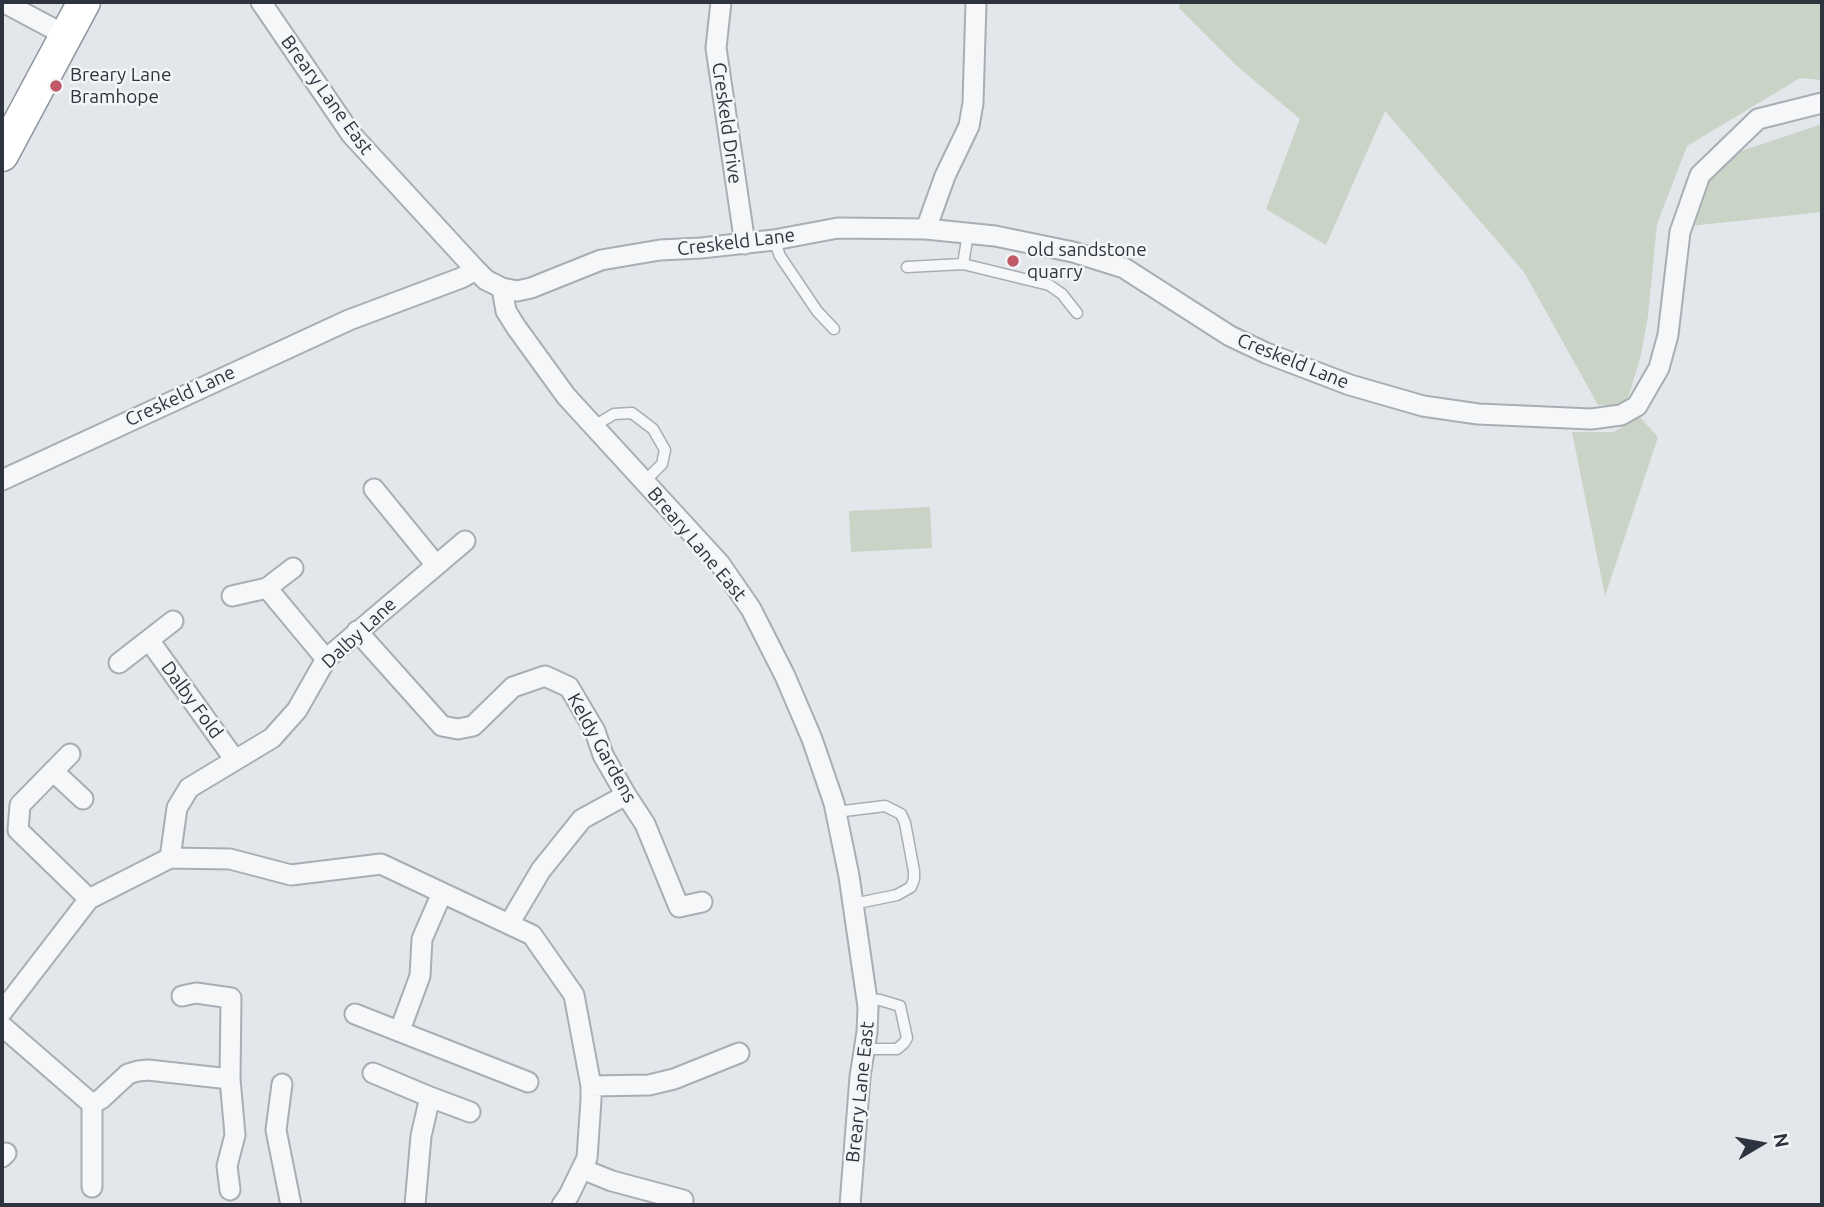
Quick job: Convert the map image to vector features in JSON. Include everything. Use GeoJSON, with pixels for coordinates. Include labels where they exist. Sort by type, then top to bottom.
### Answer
{"type":"FeatureCollection","features":[{"type":"Feature","properties":{"kind":"highway"},"geometry":{"type":"LineString","coordinates":[[2,155],[84,2]]}},
{"type":"Feature","properties":{"kind":"street"},"geometry":{"type":"LineString","coordinates":[[3,2],[65,35]]}},
{"type":"Feature","properties":{"kind":"street","name":"Creskeld Drive"},"geometry":{"type":"LineString","coordinates":[[721,2],[716,48],[745,244]]}},
{"type":"Feature","properties":{"kind":"street"},"geometry":{"type":"LineString","coordinates":[[926,229],[945,176],[969,126],[973,103],[976,2]]}},
{"type":"Feature","properties":{"kind":"street","name":"Breary Lane East"},"geometry":{"type":"LineString","coordinates":[[266,3],[351,134],[476,270],[486,280],[502,288],[506,311],[525,342],[566,396],[720,564],[751,609],[785,676],[812,739],[836,812],[867,999],[867,1032],[850,1205]]}},
{"type":"Feature","properties":{"kind":"street","name":"Creskeld Lane"},"geometry":{"type":"LineString","coordinates":[[502,288],[531,288],[601,260],[660,250],[745,244],[838,228],[926,229],[968,233],[1073,252],[1124,268],[1230,336],[1266,353],[1350,384],[1423,406],[1478,414],[1560,419],[1621,415],[1637,406],[1659,368],[1668,335],[1679,232],[1700,175],[1758,118],[1822,103]]}},
{"type":"Feature","properties":{"kind":"street","name":"Creskeld Lane"},"geometry":{"type":"LineString","coordinates":[[2,480],[349,320],[476,270]]}},
{"type":"Feature","properties":{"kind":"street"},"geometry":{"type":"LineString","coordinates":[[374,489],[436,565]]}},
{"type":"Feature","properties":{"kind":"street","name":"Dalby Lane"},"geometry":{"type":"LineString","coordinates":[[170,859],[177,808],[189,788],[272,738],[297,710],[326,660],[465,541]]}},
{"type":"Feature","properties":{"kind":"street"},"geometry":{"type":"LineString","coordinates":[[232,596],[267,588],[293,568]]}},
{"type":"Feature","properties":{"kind":"street"},"geometry":{"type":"LineString","coordinates":[[267,588],[326,660]]}},
{"type":"Feature","properties":{"kind":"street","name":"Dalby Fold"},"geometry":{"type":"LineString","coordinates":[[119,663],[173,621]]}},
{"type":"Feature","properties":{"kind":"street","name":"Keldy Gardens"},"geometry":{"type":"LineString","coordinates":[[357,631],[442,726],[458,729],[473,726],[513,687],[545,676],[569,687],[595,731],[603,755],[625,795],[645,824],[671,909],[702,902]]}},
{"type":"Feature","properties":{"kind":"street","name":"Dalby Fold"},"geometry":{"type":"LineString","coordinates":[[149,640],[235,760]]}},
{"type":"Feature","properties":{"kind":"street"},"geometry":{"type":"LineString","coordinates":[[70,754],[20,805],[18,830],[89,899]]}},
{"type":"Feature","properties":{"kind":"street"},"geometry":{"type":"LineString","coordinates":[[53,771],[83,799]]}},
{"type":"Feature","properties":{"kind":"street"},"geometry":{"type":"LineString","coordinates":[[509,924],[541,870],[582,819],[625,795]]}},
{"type":"Feature","properties":{"kind":"street"},"geometry":{"type":"LineString","coordinates":[[2,1012],[89,899],[170,859],[230,859],[291,875],[381,864],[532,934],[574,995],[591,1086],[587,1158],[562,1205]]}},
{"type":"Feature","properties":{"kind":"street"},"geometry":{"type":"LineString","coordinates":[[400,1030],[420,976],[422,939],[442,893]]}},
{"type":"Feature","properties":{"kind":"street"},"geometry":{"type":"LineString","coordinates":[[181,996],[196,993],[231,998],[230,1079],[236,1135],[227,1166],[230,1190]]}},
{"type":"Feature","properties":{"kind":"street"},"geometry":{"type":"LineString","coordinates":[[355,1014],[528,1083]]}},
{"type":"Feature","properties":{"kind":"street"},"geometry":{"type":"LineString","coordinates":[[2,1026],[92,1104],[92,1187]]}},
{"type":"Feature","properties":{"kind":"street"},"geometry":{"type":"LineString","coordinates":[[591,1086],[649,1085],[674,1079],[739,1053]]}},
{"type":"Feature","properties":{"kind":"street"},"geometry":{"type":"LineString","coordinates":[[92,1104],[128,1074],[138,1071],[230,1079]]}},
{"type":"Feature","properties":{"kind":"street"},"geometry":{"type":"LineString","coordinates":[[373,1073],[470,1112]]}},
{"type":"Feature","properties":{"kind":"street"},"geometry":{"type":"LineString","coordinates":[[282,1084],[276,1130],[291,1205]]}},
{"type":"Feature","properties":{"kind":"street"},"geometry":{"type":"LineString","coordinates":[[415,1205],[421,1136],[430,1097]]}},
{"type":"Feature","properties":{"kind":"street"},"geometry":{"type":"LineString","coordinates":[[582,1169],[612,1181],[683,1200]]}},
{"type":"Feature","properties":{"kind":"lane"},"geometry":{"type":"LineString","coordinates":[[963,264],[968,233]]}},
{"type":"Feature","properties":{"kind":"lane"},"geometry":{"type":"LineString","coordinates":[[774,240],[780,256],[817,311],[834,329]]}},
{"type":"Feature","properties":{"kind":"lane"},"geometry":{"type":"LineString","coordinates":[[907,267],[963,264],[1049,285],[1062,294],[1077,313]]}},
{"type":"Feature","properties":{"kind":"lane"},"geometry":{"type":"LineString","coordinates":[[594,426],[614,414],[632,413],[653,429],[665,450],[662,464],[645,481]]}},
{"type":"Feature","properties":{"kind":"lane"},"geometry":{"type":"LineString","coordinates":[[836,812],[885,806],[901,814],[905,823],[915,879],[911,887],[897,895],[853,904]]}},
{"type":"Feature","properties":{"kind":"lane"},"geometry":{"type":"LineString","coordinates":[[864,1049],[897,1049],[906,1038],[900,1006],[867,999]]}},
{"type":"Feature","properties":{"kind":"shaded area"},"geometry":{"type":"Polygon","coordinates":[[[1180,2],[1822,2],[1822,80],[1800,78],[1687,146],[1657,224],[1648,316],[1641,355],[1626,405],[1598,405],[1524,272],[1385,111],[1326,245],[1266,209],[1300,119],[1237,66],[1179,8],[1180,2]]]}},
{"type":"Feature","properties":{"kind":"shaded area"},"geometry":{"type":"Polygon","coordinates":[[[1822,124],[1822,212],[1690,226],[1707,178],[1732,154],[1822,124]]]}},
{"type":"Feature","properties":{"kind":"shaded area"},"geometry":{"type":"Polygon","coordinates":[[[1639,416],[1658,437],[1605,596],[1572,432],[1614,432],[1639,416]]]}},
{"type":"Feature","properties":{"kind":"shaded area"},"geometry":{"type":"Polygon","coordinates":[[[930,507],[932,548],[851,552],[849,511],[930,507]]]}},
{"type":"Feature","properties":{"kind":"place","name":"Breary Lane Bramhope"},"geometry":{"type":"Point","coordinates":[56,86]}},
{"type":"Feature","properties":{"kind":"place","name":"old sandstone quarry"},"geometry":{"type":"Point","coordinates":[1013,261]}}]}
